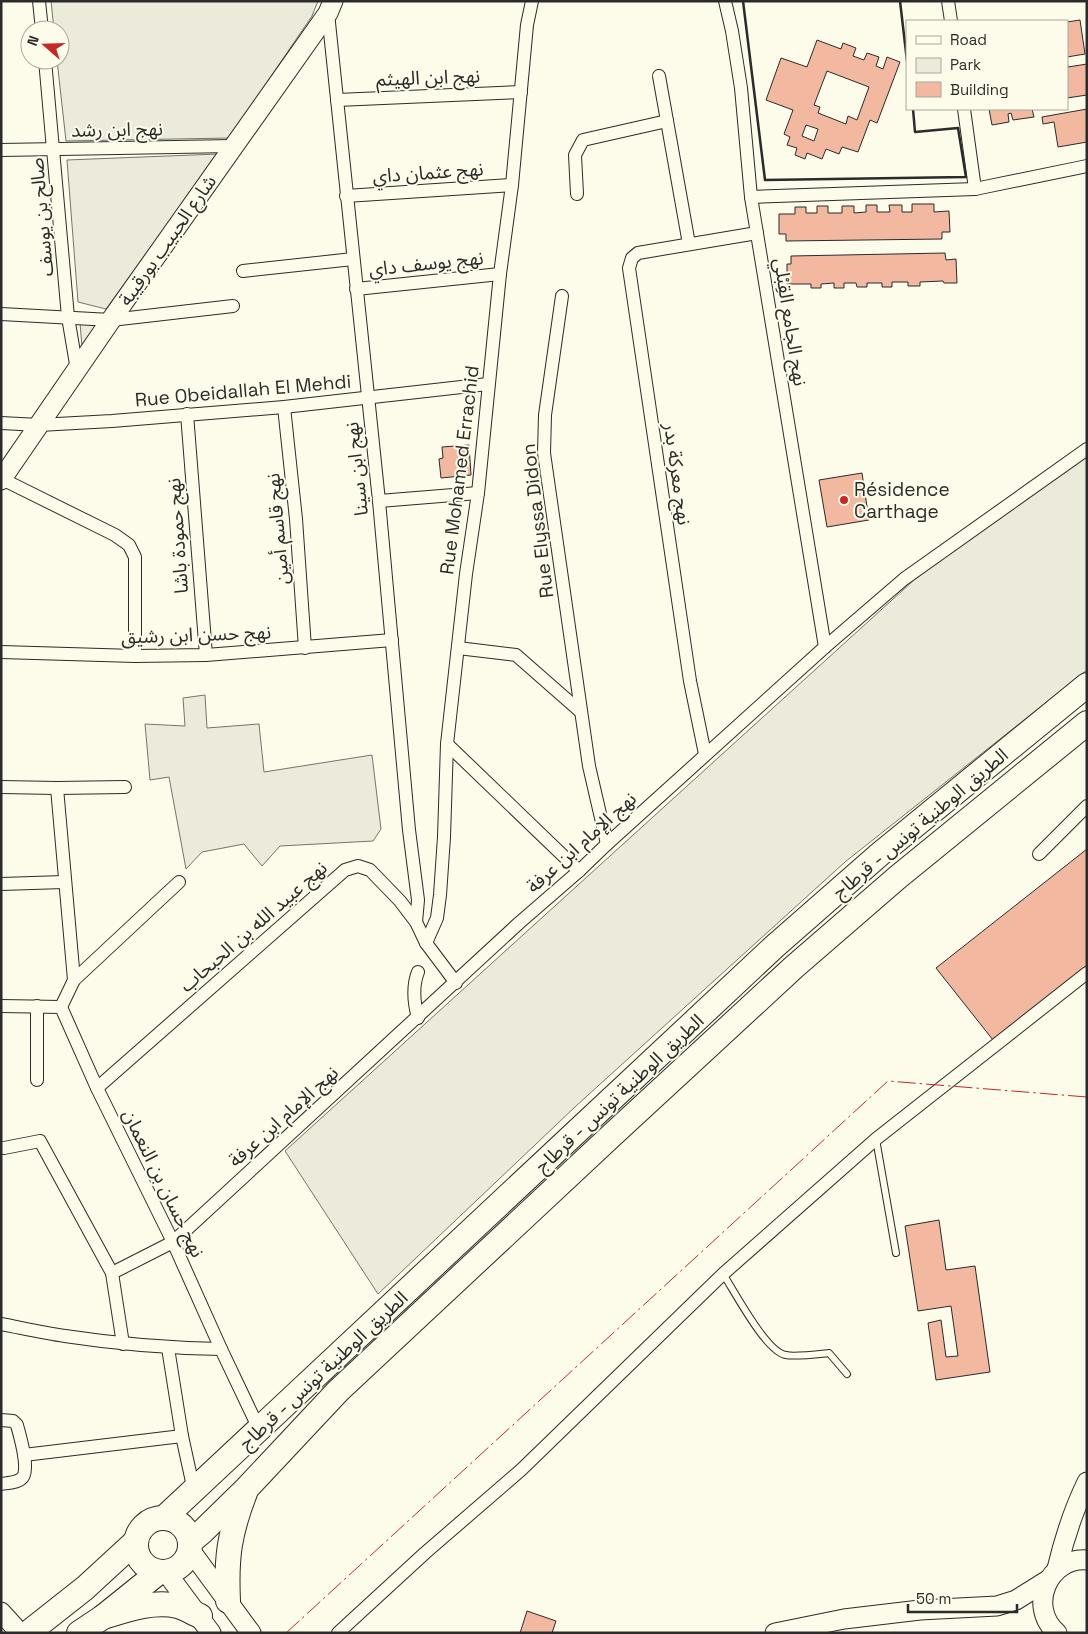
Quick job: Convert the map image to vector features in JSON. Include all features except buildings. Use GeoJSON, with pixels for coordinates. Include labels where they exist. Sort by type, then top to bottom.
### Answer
{"type":"FeatureCollection","features":[{"type":"Feature","properties":{"kind":"highway","name":"الطريق الوطنية تونس - قرطاج"},"geometry":{"type":"LineString","coordinates":[[165,1517],[775,946],[880,854],[1087,685]]}},
{"type":"Feature","properties":{"kind":"highway","name":"الطريق الوطنية تونس - قرطاج"},"geometry":{"type":"LineString","coordinates":[[190,1546],[338,1391],[794,967],[898,877],[1087,723]]}},
{"type":"Feature","properties":{"kind":"highway"},"geometry":{"type":"LineString","coordinates":[[228,1601],[227,1569],[230,1539],[236,1515],[247,1488]]}},
{"type":"Feature","properties":{"kind":"highway"},"geometry":{"type":"LineString","coordinates":[[79,1633],[162,1572],[174,1570],[181,1565],[190,1546],[187,1532],[182,1525],[165,1517],[148,1521],[138,1534],[136,1542],[136,1550],[144,1565],[162,1572]]}},
{"type":"Feature","properties":{"kind":"highway"},"geometry":{"type":"LineString","coordinates":[[28,1633],[85,1588],[136,1542]]}},
{"type":"Feature","properties":{"kind":"highway"},"geometry":{"type":"LineString","coordinates":[[103,1617],[129,1609],[156,1604],[177,1606],[205,1624]]}},
{"type":"Feature","properties":{"kind":"street"},"geometry":{"type":"LineString","coordinates":[[39,1],[41,20]]}},
{"type":"Feature","properties":{"kind":"street","name":"Rue Mohamed Errachid"},"geometry":{"type":"LineString","coordinates":[[426,943],[437,918],[440,895],[447,744],[466,574],[478,493],[500,274],[512,185],[527,25],[532,1]]}},
{"type":"Feature","properties":{"kind":"street","name":"نهج الجامع القِبْلي"},"geometry":{"type":"LineString","coordinates":[[725,1],[741,88],[757,233],[825,648]]}},
{"type":"Feature","properties":{"kind":"street"},"geometry":{"type":"LineString","coordinates":[[948,1],[951,20]]}},
{"type":"Feature","properties":{"kind":"street","name":"نهج ابن سينا"},"geometry":{"type":"LineString","coordinates":[[330,7],[336,100],[379,501],[409,830],[418,900],[416,922]]}},
{"type":"Feature","properties":{"kind":"street","name":"شارع الحبيب بورقيبة"},"geometry":{"type":"LineString","coordinates":[[1,480],[330,7]]}},
{"type":"Feature","properties":{"kind":"street","name":"صالح بن يوسف"},"geometry":{"type":"LineString","coordinates":[[46,70],[68,317],[77,370]]}},
{"type":"Feature","properties":{"kind":"street"},"geometry":{"type":"LineString","coordinates":[[659,76],[689,244]]}},
{"type":"Feature","properties":{"kind":"street","name":"نهج ابن الهيثم"},"geometry":{"type":"LineString","coordinates":[[336,100],[521,92]]}},
{"type":"Feature","properties":{"kind":"street"},"geometry":{"type":"LineString","coordinates":[[964,110],[975,189]]}},
{"type":"Feature","properties":{"kind":"street"},"geometry":{"type":"LineString","coordinates":[[577,194],[575,155],[583,140],[667,120]]}},
{"type":"Feature","properties":{"kind":"street","name":"نهج ابن رشد"},"geometry":{"type":"LineString","coordinates":[[1,150],[233,146]]}},
{"type":"Feature","properties":{"kind":"street"},"geometry":{"type":"LineString","coordinates":[[752,197],[975,189],[1087,166]]}},
{"type":"Feature","properties":{"kind":"street","name":"نهج عثمان داي"},"geometry":{"type":"LineString","coordinates":[[346,196],[512,185]]}},
{"type":"Feature","properties":{"kind":"street","name":"نهج معركة بدر"},"geometry":{"type":"LineString","coordinates":[[706,754],[690,681],[629,268],[632,258],[638,253],[757,233]]}},
{"type":"Feature","properties":{"kind":"street"},"geometry":{"type":"LineString","coordinates":[[243,271],[353,259]]}},
{"type":"Feature","properties":{"kind":"street","name":"نهج يوسف داي"},"geometry":{"type":"LineString","coordinates":[[356,289],[500,274]]}},
{"type":"Feature","properties":{"kind":"street","name":"Rue Elyssa Didon"},"geometry":{"type":"LineString","coordinates":[[562,296],[546,415],[544,454],[589,766],[607,844]]}},
{"type":"Feature","properties":{"kind":"street"},"geometry":{"type":"LineString","coordinates":[[1,314],[111,320],[233,306]]}},
{"type":"Feature","properties":{"kind":"street","name":"Rue Obeidallah El Mehdi"},"geometry":{"type":"LineString","coordinates":[[1,423],[39,425],[284,407],[488,384]]}},
{"type":"Feature","properties":{"kind":"street","name":"نهج قاسم أمين"},"geometry":{"type":"LineString","coordinates":[[284,407],[296,519],[305,648]]}},
{"type":"Feature","properties":{"kind":"street","name":"نهج حمودة باشا"},"geometry":{"type":"LineString","coordinates":[[188,414],[206,655]]}},
{"type":"Feature","properties":{"kind":"street","name":"نهج الإمام ابن عرفة"},"geometry":{"type":"LineString","coordinates":[[112,1273],[173,1242],[706,754],[904,579],[1087,449]]}},
{"type":"Feature","properties":{"kind":"street"},"geometry":{"type":"LineString","coordinates":[[1,480],[115,536],[128,545],[135,557],[136,572],[135,656]]}},
{"type":"Feature","properties":{"kind":"street"},"geometry":{"type":"LineString","coordinates":[[379,501],[478,493]]}},
{"type":"Feature","properties":{"kind":"street","name":"نهج حسن ابن رشيق"},"geometry":{"type":"LineString","coordinates":[[1,652],[135,656],[206,655],[392,640]]}},
{"type":"Feature","properties":{"kind":"street"},"geometry":{"type":"LineString","coordinates":[[458,648],[516,654],[581,712]]}},
{"type":"Feature","properties":{"kind":"street"},"geometry":{"type":"LineString","coordinates":[[447,744],[579,871]]}},
{"type":"Feature","properties":{"kind":"street"},"geometry":{"type":"LineString","coordinates":[[1,787],[125,787]]}},
{"type":"Feature","properties":{"kind":"street"},"geometry":{"type":"LineString","coordinates":[[57,788],[74,980]]}},
{"type":"Feature","properties":{"kind":"street"},"geometry":{"type":"LineString","coordinates":[[1039,854],[1087,806]]}},
{"type":"Feature","properties":{"kind":"street","name":"نهج عبيد الله بن الحبحاب"},"geometry":{"type":"LineString","coordinates":[[97,1088],[345,870],[358,866],[370,870],[416,922],[426,943],[456,982]]}},
{"type":"Feature","properties":{"kind":"street"},"geometry":{"type":"LineString","coordinates":[[1,884],[64,882]]}},
{"type":"Feature","properties":{"kind":"street"},"geometry":{"type":"LineString","coordinates":[[1,1006],[61,1007],[74,980],[179,882]]}},
{"type":"Feature","properties":{"kind":"street"},"geometry":{"type":"LineString","coordinates":[[418,972],[414,989],[418,1018]]}},
{"type":"Feature","properties":{"kind":"street"},"geometry":{"type":"LineString","coordinates":[[338,1633],[425,1553],[521,1470],[723,1274],[876,1139],[1087,973]]}},
{"type":"Feature","properties":{"kind":"street"},"geometry":{"type":"LineString","coordinates":[[37,1006],[37,1080]]}},
{"type":"Feature","properties":{"kind":"street","name":"نهج حسان بن النعمان"},"geometry":{"type":"LineString","coordinates":[[61,1007],[97,1088],[173,1242],[259,1429]]}},
{"type":"Feature","properties":{"kind":"street"},"geometry":{"type":"LineString","coordinates":[[4,1148],[40,1142],[112,1273],[123,1344]]}},
{"type":"Feature","properties":{"kind":"street"},"geometry":{"type":"LineString","coordinates":[[1,1324],[64,1336],[123,1344],[168,1348],[221,1349]]}},
{"type":"Feature","properties":{"kind":"street"},"geometry":{"type":"LineString","coordinates":[[168,1348],[182,1436],[194,1491]]}},
{"type":"Feature","properties":{"kind":"street"},"geometry":{"type":"LineString","coordinates":[[1,1420],[13,1421],[17,1425],[26,1471],[22,1478],[1,1484]]}},
{"type":"Feature","properties":{"kind":"street"},"geometry":{"type":"LineString","coordinates":[[24,1455],[182,1436]]}},
{"type":"Feature","properties":{"kind":"street"},"geometry":{"type":"LineString","coordinates":[[1056,1633],[1045,1618],[1042,1605],[1043,1592],[1052,1574],[1063,1539],[1087,1482]]}},
{"type":"Feature","properties":{"kind":"street"},"geometry":{"type":"LineString","coordinates":[[190,1546],[251,1633]]}},
{"type":"Feature","properties":{"kind":"street"},"geometry":{"type":"LineString","coordinates":[[775,1633],[844,1619],[920,1610],[997,1606],[1016,1600],[1068,1562],[1080,1559],[1087,1560]]}},
{"type":"Feature","properties":{"kind":"street"},"geometry":{"type":"LineString","coordinates":[[162,1572],[205,1624]]}},
{"type":"Feature","properties":{"kind":"street"},"geometry":{"type":"LineString","coordinates":[[1,1612],[20,1633]]}},
{"type":"Feature","properties":{"kind":"lane"},"geometry":{"type":"LineString","coordinates":[[876,1139],[896,1253]]}},
{"type":"Feature","properties":{"kind":"lane"},"geometry":{"type":"LineString","coordinates":[[723,1274],[764,1339],[776,1351],[786,1356],[829,1353],[847,1374]]}},
{"type":"Feature","properties":{"kind":"green space"},"geometry":{"type":"Polygon","coordinates":[[[51,1],[318,1],[312,16],[229,138],[66,141],[58,70],[70,70],[70,20],[53,20],[51,1]]]}},
{"type":"Feature","properties":{"kind":"green space"},"geometry":{"type":"Polygon","coordinates":[[[218,154],[106,309],[78,302],[67,160],[218,154]]]}},
{"type":"Feature","properties":{"kind":"green space"},"geometry":{"type":"Polygon","coordinates":[[[80,323],[97,326],[82,347],[80,323]]]}},
{"type":"Feature","properties":{"kind":"green space"},"geometry":{"type":"Polygon","coordinates":[[[1087,452],[1087,670],[845,862],[576,1106],[378,1294],[285,1151],[914,580],[1087,452]]]}},
{"type":"Feature","properties":{"kind":"green space"},"geometry":{"type":"Polygon","coordinates":[[[205,695],[207,728],[259,724],[264,772],[372,755],[381,829],[373,841],[280,846],[262,866],[244,844],[202,852],[186,869],[169,777],[150,780],[145,724],[185,726],[183,698],[205,695]]]}},
{"type":"Feature","properties":{"kind":"wall"},"geometry":{"type":"LineString","coordinates":[[743,1],[765,180],[966,177],[958,128],[915,132],[913,110]]}},
{"type":"Feature","properties":{"kind":"wall"},"geometry":{"type":"LineString","coordinates":[[900,1],[906,52]]}},
{"type":"Feature","properties":{"kind":"power"},"geometry":{"type":"LineString","coordinates":[[286,1633],[888,1081],[1087,1097]]}},
{"type":"Feature","properties":{"kind":"place","name":"Résidence Carthage"},"geometry":{"type":"Point","coordinates":[844,500]}}]}
